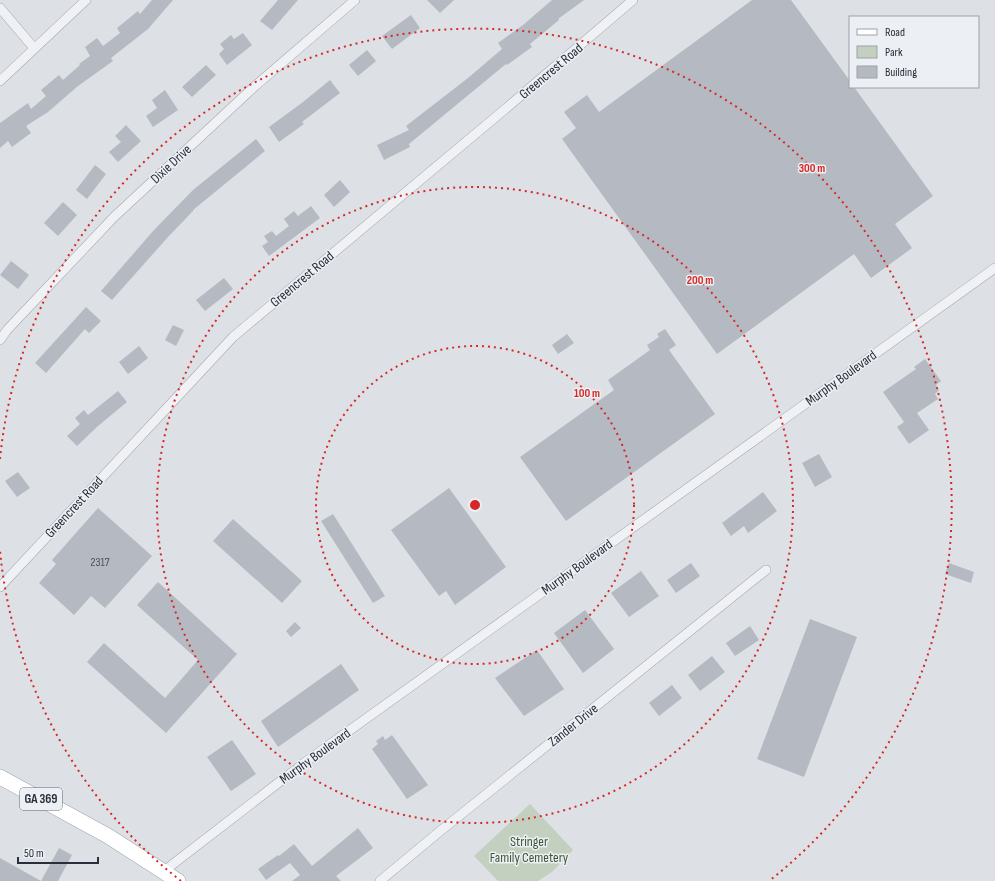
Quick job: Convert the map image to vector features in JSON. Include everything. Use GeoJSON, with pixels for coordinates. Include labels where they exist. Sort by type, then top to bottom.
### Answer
{"type":"FeatureCollection","features":[{"type":"Feature","properties":{"kind":"main road","name":"GA 369"},"geometry":{"type":"LineString","coordinates":[[0,777],[108,836],[178,881]]}},
{"type":"Feature","properties":{"kind":"street"},"geometry":{"type":"LineString","coordinates":[[0,81],[86,0]]}},
{"type":"Feature","properties":{"kind":"street","name":"Dixie Drive"},"geometry":{"type":"LineString","coordinates":[[0,340],[7,330],[114,217],[255,86],[356,0]]}},
{"type":"Feature","properties":{"kind":"street","name":"Greencrest Road"},"geometry":{"type":"LineString","coordinates":[[0,587],[233,337],[633,0]]}},
{"type":"Feature","properties":{"kind":"street"},"geometry":{"type":"LineString","coordinates":[[0,8],[34,48]]}},
{"type":"Feature","properties":{"kind":"street","name":"Murphy Boulevard"},"geometry":{"type":"LineString","coordinates":[[164,871],[304,763],[995,268]]}},
{"type":"Feature","properties":{"kind":"street"},"geometry":{"type":"LineString","coordinates":[[0,324],[7,330]]}},
{"type":"Feature","properties":{"kind":"street","name":"Zander Drive"},"geometry":{"type":"LineString","coordinates":[[380,881],[450,823],[766,570]]}},
{"type":"Feature","properties":{"kind":"green space","name":"Stringer Family Cemetery"},"geometry":{"type":"Polygon","coordinates":[[[530,804],[573,850],[552,872],[538,881],[498,881],[474,856],[530,804]]]}},
{"type":"Feature","properties":{"kind":"building"},"geometry":{"type":"Polygon","coordinates":[[[152,0],[173,0],[148,29],[111,58],[113,61],[78,86],[48,112],[26,126],[31,133],[12,147],[8,141],[0,148],[0,123],[28,103],[31,109],[46,96],[41,90],[59,75],[63,80],[80,65],[79,64],[90,56],[85,47],[97,38],[103,46],[120,33],[117,28],[138,11],[140,14],[152,0]]]}},
{"type":"Feature","properties":{"kind":"building"},"geometry":{"type":"Polygon","coordinates":[[[278,0],[298,0],[272,30],[260,21],[278,0]]]}},
{"type":"Feature","properties":{"kind":"building"},"geometry":{"type":"Polygon","coordinates":[[[427,0],[454,0],[440,13],[427,0]]]}},
{"type":"Feature","properties":{"kind":"building"},"geometry":{"type":"Polygon","coordinates":[[[552,0],[584,0],[558,19],[559,20],[530,44],[532,47],[507,65],[506,64],[409,144],[410,147],[384,160],[377,145],[409,130],[406,126],[468,78],[502,49],[498,43],[523,25],[552,0]]]}},
{"type":"Feature","properties":{"kind":"building"},"geometry":{"type":"Polygon","coordinates":[[[752,0],[791,0],[849,80],[849,88],[855,88],[933,196],[895,224],[912,248],[871,278],[854,254],[717,354],[562,139],[576,128],[564,112],[587,95],[599,112],[752,0]]]}},
{"type":"Feature","properties":{"kind":"building"},"geometry":{"type":"Polygon","coordinates":[[[411,15],[420,28],[392,49],[382,36],[411,15]]]}},
{"type":"Feature","properties":{"kind":"building"},"geometry":{"type":"Polygon","coordinates":[[[243,33],[252,45],[227,65],[219,54],[224,49],[220,44],[231,35],[234,39],[243,33]]]}},
{"type":"Feature","properties":{"kind":"building"},"geometry":{"type":"Polygon","coordinates":[[[367,50],[376,61],[358,76],[349,65],[367,50]]]}},
{"type":"Feature","properties":{"kind":"building"},"geometry":{"type":"Polygon","coordinates":[[[206,65],[216,75],[192,97],[182,87],[206,65]]]}},
{"type":"Feature","properties":{"kind":"building"},"geometry":{"type":"Polygon","coordinates":[[[330,80],[340,93],[302,122],[304,124],[279,142],[269,127],[330,80]]]}},
{"type":"Feature","properties":{"kind":"building"},"geometry":{"type":"Polygon","coordinates":[[[165,90],[178,110],[153,127],[146,116],[157,108],[152,100],[165,90]]]}},
{"type":"Feature","properties":{"kind":"building"},"geometry":{"type":"Polygon","coordinates":[[[126,125],[141,141],[118,162],[109,152],[121,142],[115,136],[126,125]]]}},
{"type":"Feature","properties":{"kind":"building"},"geometry":{"type":"Polygon","coordinates":[[[256,139],[265,151],[193,210],[112,300],[101,291],[154,230],[193,190],[256,139]]]}},
{"type":"Feature","properties":{"kind":"building"},"geometry":{"type":"Polygon","coordinates":[[[95,165],[106,174],[87,199],[76,190],[95,165]]]}},
{"type":"Feature","properties":{"kind":"building"},"geometry":{"type":"Polygon","coordinates":[[[340,180],[350,192],[334,207],[324,195],[340,180]]]}},
{"type":"Feature","properties":{"kind":"building"},"geometry":{"type":"Polygon","coordinates":[[[63,202],[77,215],[58,236],[44,223],[63,202]]]}},
{"type":"Feature","properties":{"kind":"building"},"geometry":{"type":"Polygon","coordinates":[[[311,206],[320,218],[269,256],[262,246],[268,242],[264,236],[272,231],[276,236],[289,226],[284,219],[294,211],[298,216],[311,206]]]}},
{"type":"Feature","properties":{"kind":"building"},"geometry":{"type":"Polygon","coordinates":[[[11,261],[29,275],[18,289],[0,275],[11,261]]]}},
{"type":"Feature","properties":{"kind":"building"},"geometry":{"type":"Polygon","coordinates":[[[224,278],[233,289],[205,311],[196,300],[224,278]]]}},
{"type":"Feature","properties":{"kind":"building"},"geometry":{"type":"Polygon","coordinates":[[[86,307],[101,321],[89,333],[85,329],[46,373],[35,363],[86,307]]]}},
{"type":"Feature","properties":{"kind":"building"},"geometry":{"type":"Polygon","coordinates":[[[173,325],[184,330],[176,346],[165,340],[173,325]]]}},
{"type":"Feature","properties":{"kind":"building"},"geometry":{"type":"Polygon","coordinates":[[[665,329],[676,345],[669,350],[715,414],[566,521],[520,457],[614,390],[608,380],[650,350],[647,345],[659,337],[657,334],[665,329]]]}},
{"type":"Feature","properties":{"kind":"building"},"geometry":{"type":"Polygon","coordinates":[[[567,334],[574,343],[558,354],[552,345],[567,334]]]}},
{"type":"Feature","properties":{"kind":"building"},"geometry":{"type":"Polygon","coordinates":[[[139,346],[148,358],[128,374],[119,362],[139,346]]]}},
{"type":"Feature","properties":{"kind":"building"},"geometry":{"type":"Polygon","coordinates":[[[925,359],[941,381],[936,385],[939,390],[935,394],[938,399],[917,413],[929,430],[909,444],[897,427],[904,422],[883,392],[916,369],[914,367],[925,359]]]}},
{"type":"Feature","properties":{"kind":"building"},"geometry":{"type":"Polygon","coordinates":[[[118,391],[127,402],[77,446],[67,436],[80,424],[75,418],[84,410],[88,415],[118,391]]]}},
{"type":"Feature","properties":{"kind":"building"},"geometry":{"type":"Polygon","coordinates":[[[819,454],[832,477],[815,487],[802,463],[819,454]]]}},
{"type":"Feature","properties":{"kind":"building"},"geometry":{"type":"Polygon","coordinates":[[[18,472],[30,488],[17,497],[5,481],[18,472]]]}},
{"type":"Feature","properties":{"kind":"building"},"geometry":{"type":"Polygon","coordinates":[[[449,488],[506,567],[455,605],[446,591],[439,596],[391,530],[449,488]]]}},
{"type":"Feature","properties":{"kind":"building"},"geometry":{"type":"Polygon","coordinates":[[[763,492],[777,511],[748,533],[744,526],[731,536],[722,523],[763,492]]]}},
{"type":"Feature","properties":{"kind":"building"},"geometry":{"type":"Polygon","coordinates":[[[98,508],[152,556],[105,608],[91,596],[74,615],[39,583],[56,564],[52,560],[98,508]]]}},
{"type":"Feature","properties":{"kind":"building"},"geometry":{"type":"Polygon","coordinates":[[[333,514],[385,596],[373,603],[321,521],[333,514]]]}},
{"type":"Feature","properties":{"kind":"building"},"geometry":{"type":"Polygon","coordinates":[[[233,519],[302,581],[282,603],[213,541],[233,519]]]}},
{"type":"Feature","properties":{"kind":"building"},"geometry":{"type":"Polygon","coordinates":[[[691,563],[700,576],[676,593],[667,580],[691,563]]]}},
{"type":"Feature","properties":{"kind":"building"},"geometry":{"type":"Polygon","coordinates":[[[949,563],[974,572],[971,583],[945,574],[949,563]]]}},
{"type":"Feature","properties":{"kind":"building"},"geometry":{"type":"Polygon","coordinates":[[[641,571],[659,596],[629,617],[611,593],[641,571]]]}},
{"type":"Feature","properties":{"kind":"building"},"geometry":{"type":"Polygon","coordinates":[[[158,582],[237,654],[166,733],[87,662],[104,643],[165,698],[198,660],[137,605],[158,582]]]}},
{"type":"Feature","properties":{"kind":"building"},"geometry":{"type":"Polygon","coordinates":[[[585,610],[614,649],[583,673],[554,633],[585,610]]]}},
{"type":"Feature","properties":{"kind":"building"},"geometry":{"type":"Polygon","coordinates":[[[810,619],[857,637],[804,777],[757,759],[810,619]]]}},
{"type":"Feature","properties":{"kind":"building"},"geometry":{"type":"Polygon","coordinates":[[[295,622],[301,628],[291,637],[286,631],[295,622]]]}},
{"type":"Feature","properties":{"kind":"building"},"geometry":{"type":"Polygon","coordinates":[[[750,626],[759,640],[735,656],[726,643],[750,626]]]}},
{"type":"Feature","properties":{"kind":"building"},"geometry":{"type":"Polygon","coordinates":[[[537,650],[564,689],[524,716],[495,678],[537,650]]]}},
{"type":"Feature","properties":{"kind":"building"},"geometry":{"type":"Polygon","coordinates":[[[712,656],[725,672],[700,691],[688,675],[712,656]]]}},
{"type":"Feature","properties":{"kind":"building"},"geometry":{"type":"Polygon","coordinates":[[[341,664],[359,690],[278,747],[261,721],[341,664]]]}},
{"type":"Feature","properties":{"kind":"building"},"geometry":{"type":"Polygon","coordinates":[[[672,685],[682,698],[659,716],[649,703],[672,685]]]}},
{"type":"Feature","properties":{"kind":"building"},"geometry":{"type":"Polygon","coordinates":[[[392,735],[428,785],[407,799],[372,749],[378,744],[376,741],[383,736],[385,740],[392,735]]]}},
{"type":"Feature","properties":{"kind":"building"},"geometry":{"type":"Polygon","coordinates":[[[232,740],[256,774],[231,791],[207,757],[232,740]]]}},
{"type":"Feature","properties":{"kind":"building"},"geometry":{"type":"Polygon","coordinates":[[[358,828],[373,848],[336,876],[341,881],[292,881],[300,875],[290,863],[266,880],[258,869],[278,855],[279,856],[294,844],[312,866],[358,828]]]}},
{"type":"Feature","properties":{"kind":"building"},"geometry":{"type":"Polygon","coordinates":[[[59,848],[72,855],[58,881],[41,881],[59,848]]]}},
{"type":"Feature","properties":{"kind":"building"},"geometry":{"type":"Polygon","coordinates":[[[0,858],[41,881],[0,881],[0,858]]]}}]}
